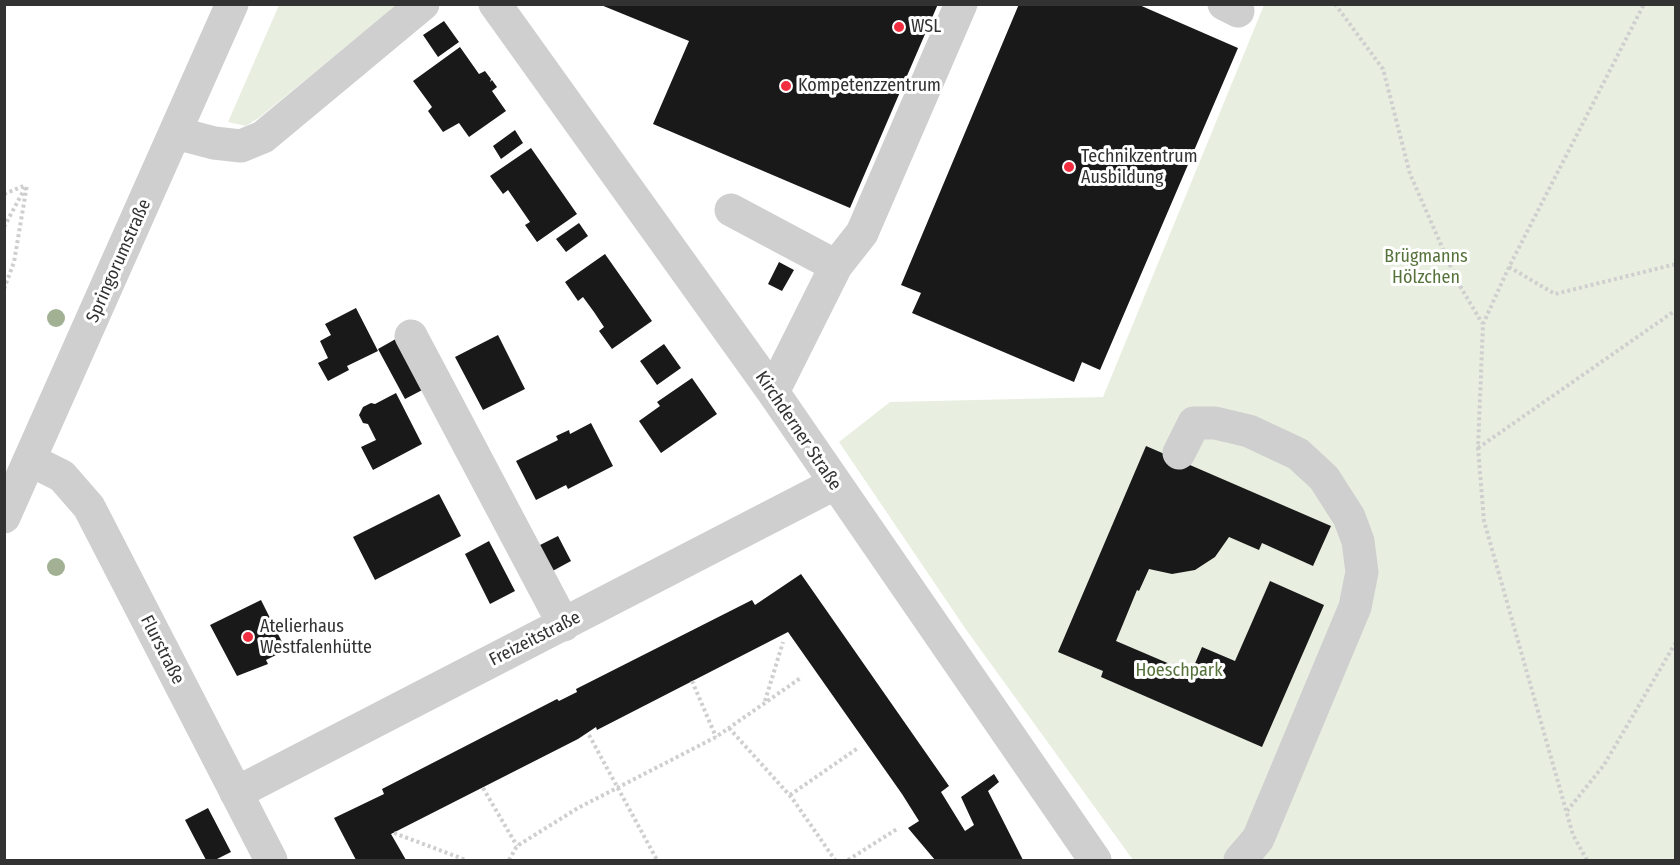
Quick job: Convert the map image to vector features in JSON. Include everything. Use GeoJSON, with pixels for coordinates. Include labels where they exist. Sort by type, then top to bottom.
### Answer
{"type":"FeatureCollection","features":[{"type":"Feature","properties":{"kind":"street","name":"Springorumstraße"},"geometry":{"type":"LineString","coordinates":[[4,517],[232,4]]}},
{"type":"Feature","properties":{"kind":"street"},"geometry":{"type":"LineString","coordinates":[[176,133],[214,143],[241,146],[263,137],[423,4]]}},
{"type":"Feature","properties":{"kind":"street","name":"Kirchderner Straße"},"geometry":{"type":"LineString","coordinates":[[495,4],[773,393],[1095,861]]}},
{"type":"Feature","properties":{"kind":"street"},"geometry":{"type":"LineString","coordinates":[[773,393],[836,266],[862,233],[961,4]]}},
{"type":"Feature","properties":{"kind":"street"},"geometry":{"type":"LineString","coordinates":[[731,210],[836,266]]}},
{"type":"Feature","properties":{"kind":"street"},"geometry":{"type":"LineString","coordinates":[[411,336],[564,625]]}},
{"type":"Feature","properties":{"kind":"street"},"geometry":{"type":"LineString","coordinates":[[1179,453],[1194,423],[1215,423],[1250,431],[1298,454],[1324,478],[1349,517],[1358,541],[1362,572],[1355,607],[1258,839],[1240,861]]}},
{"type":"Feature","properties":{"kind":"street","name":"Flurstraße"},"geometry":{"type":"LineString","coordinates":[[30,460],[62,476],[89,507],[271,861]]}},
{"type":"Feature","properties":{"kind":"street","name":"Freizeitstraße"},"geometry":{"type":"LineString","coordinates":[[236,793],[834,484]]}},
{"type":"Feature","properties":{"kind":"path"},"geometry":{"type":"LineString","coordinates":[[1335,4],[1383,69],[1410,174],[1458,281],[1483,324]]}},
{"type":"Feature","properties":{"kind":"path"},"geometry":{"type":"LineString","coordinates":[[1587,861],[1573,836],[1484,521],[1478,448],[1483,324],[1509,267],[1644,4]]}},
{"type":"Feature","properties":{"kind":"path"},"geometry":{"type":"LineString","coordinates":[[4,194],[27,185]]}},
{"type":"Feature","properties":{"kind":"path"},"geometry":{"type":"LineString","coordinates":[[4,227],[27,185]]}},
{"type":"Feature","properties":{"kind":"path"},"geometry":{"type":"LineString","coordinates":[[4,288],[14,262],[27,185]]}},
{"type":"Feature","properties":{"kind":"path"},"geometry":{"type":"LineString","coordinates":[[1509,267],[1555,294],[1676,264]]}},
{"type":"Feature","properties":{"kind":"path"},"geometry":{"type":"LineString","coordinates":[[1478,448],[1676,310]]}},
{"type":"Feature","properties":{"kind":"path"},"geometry":{"type":"LineString","coordinates":[[765,703],[783,642]]}},
{"type":"Feature","properties":{"kind":"path"},"geometry":{"type":"LineString","coordinates":[[1566,812],[1604,765],[1676,642]]}},
{"type":"Feature","properties":{"kind":"path"},"geometry":{"type":"LineString","coordinates":[[509,861],[518,846],[578,808],[716,737],[802,676]]}},
{"type":"Feature","properties":{"kind":"path"},"geometry":{"type":"LineString","coordinates":[[692,681],[716,737]]}},
{"type":"Feature","properties":{"kind":"path"},"geometry":{"type":"LineString","coordinates":[[729,728],[790,795],[835,861]]}},
{"type":"Feature","properties":{"kind":"path"},"geometry":{"type":"LineString","coordinates":[[589,735],[657,861]]}},
{"type":"Feature","properties":{"kind":"path"},"geometry":{"type":"LineString","coordinates":[[790,795],[858,748]]}},
{"type":"Feature","properties":{"kind":"path"},"geometry":{"type":"LineString","coordinates":[[483,788],[518,846]]}},
{"type":"Feature","properties":{"kind":"path"},"geometry":{"type":"LineString","coordinates":[[848,861],[897,829]]}},
{"type":"Feature","properties":{"kind":"path"},"geometry":{"type":"LineString","coordinates":[[394,833],[466,861]]}},
{"type":"Feature","properties":{"kind":"green space"},"geometry":{"type":"Polygon","coordinates":[[[279,5],[397,5],[260,117],[246,126],[228,122],[279,5]]]}},
{"type":"Feature","properties":{"kind":"green space","name":"Brügmanns Hölzchen"},"geometry":{"type":"Polygon","coordinates":[[[1264,5],[1675,5],[1675,860],[1133,860],[967,631],[839,442],[890,402],[1103,397],[1264,5]]]}},
{"type":"Feature","properties":{"kind":"building","name":"Kompetenzzentrum"},"geometry":{"type":"Polygon","coordinates":[[[938,4],[850,208],[653,124],[689,41],[601,5],[938,4]]]}},
{"type":"Feature","properties":{"kind":"building","name":"Technikzentrum Ausbildung"},"geometry":{"type":"Polygon","coordinates":[[[1019,4],[1137,4],[1238,48],[1100,370],[1082,362],[1074,382],[912,313],[921,293],[901,285],[1019,4]]]}},
{"type":"Feature","properties":{"kind":"building"},"geometry":{"type":"Polygon","coordinates":[[[444,21],[459,42],[438,57],[423,35],[444,21]]]}},
{"type":"Feature","properties":{"kind":"building"},"geometry":{"type":"Polygon","coordinates":[[[460,47],[479,74],[485,71],[491,79],[490,82],[492,80],[497,87],[492,91],[506,111],[469,137],[459,123],[443,132],[428,111],[432,107],[413,81],[460,47]]]}},
{"type":"Feature","properties":{"kind":"building"},"geometry":{"type":"Polygon","coordinates":[[[515,130],[523,143],[501,159],[493,146],[515,130]]]}},
{"type":"Feature","properties":{"kind":"building"},"geometry":{"type":"Polygon","coordinates":[[[531,148],[577,214],[537,242],[525,225],[530,222],[508,190],[503,194],[490,176],[531,148]]]}},
{"type":"Feature","properties":{"kind":"building"},"geometry":{"type":"Polygon","coordinates":[[[579,223],[588,236],[566,252],[556,239],[579,223]]]}},
{"type":"Feature","properties":{"kind":"building"},"geometry":{"type":"Polygon","coordinates":[[[605,254],[652,321],[612,349],[599,331],[604,327],[594,312],[583,297],[578,301],[565,282],[605,254]]]}},
{"type":"Feature","properties":{"kind":"building"},"geometry":{"type":"Polygon","coordinates":[[[779,262],[794,270],[782,291],[768,284],[779,262]]]}},
{"type":"Feature","properties":{"kind":"building"},"geometry":{"type":"Polygon","coordinates":[[[356,308],[378,351],[347,366],[349,370],[328,381],[318,363],[328,358],[320,341],[331,335],[325,324],[356,308]]]}},
{"type":"Feature","properties":{"kind":"building"},"geometry":{"type":"Polygon","coordinates":[[[498,335],[525,389],[483,410],[455,357],[498,335]]]}},
{"type":"Feature","properties":{"kind":"building"},"geometry":{"type":"Polygon","coordinates":[[[401,336],[428,387],[405,399],[378,349],[401,336]]]}},
{"type":"Feature","properties":{"kind":"building"},"geometry":{"type":"Polygon","coordinates":[[[664,344],[681,368],[657,385],[640,361],[664,344]]]}},
{"type":"Feature","properties":{"kind":"building"},"geometry":{"type":"Polygon","coordinates":[[[692,378],[717,414],[661,453],[639,421],[660,406],[657,402],[692,378]]]}},
{"type":"Feature","properties":{"kind":"building"},"geometry":{"type":"Polygon","coordinates":[[[396,393],[422,444],[373,470],[361,447],[376,440],[368,424],[363,423],[359,415],[363,407],[371,403],[375,404],[396,393]]]}},
{"type":"Feature","properties":{"kind":"building"},"geometry":{"type":"Polygon","coordinates":[[[591,423],[613,466],[568,489],[566,485],[536,500],[516,461],[558,440],[556,436],[569,430],[570,434],[591,423]]]}},
{"type":"Feature","properties":{"kind":"building"},"geometry":{"type":"Polygon","coordinates":[[[1146,446],[1331,526],[1313,566],[1262,543],[1259,550],[1229,537],[1215,557],[1195,570],[1172,574],[1149,569],[1139,591],[1137,590],[1116,641],[1191,673],[1202,647],[1235,661],[1270,581],[1324,605],[1262,747],[1101,677],[1103,671],[1058,652],[1146,446]]]}},
{"type":"Feature","properties":{"kind":"building"},"geometry":{"type":"Polygon","coordinates":[[[439,494],[461,536],[375,580],[353,537],[439,494]]]}},
{"type":"Feature","properties":{"kind":"building"},"geometry":{"type":"Polygon","coordinates":[[[558,536],[571,561],[547,574],[534,548],[558,536]]]}},
{"type":"Feature","properties":{"kind":"building"},"geometry":{"type":"Polygon","coordinates":[[[489,541],[515,591],[490,604],[465,554],[489,541]]]}},
{"type":"Feature","properties":{"kind":"building"},"geometry":{"type":"Polygon","coordinates":[[[801,574],[949,786],[941,792],[965,831],[974,825],[961,797],[994,774],[999,782],[988,791],[1023,860],[935,860],[908,828],[919,821],[902,794],[788,632],[597,730],[596,727],[578,739],[391,834],[406,860],[356,860],[334,818],[384,794],[382,789],[557,699],[559,701],[577,692],[576,689],[752,600],[755,605],[801,574]]]}},
{"type":"Feature","properties":{"kind":"building","name":"Atelierhaus Westfalenhütte"},"geometry":{"type":"Polygon","coordinates":[[[261,600],[286,650],[266,660],[268,664],[237,676],[210,625],[261,600]]]}},
{"type":"Feature","properties":{"kind":"building"},"geometry":{"type":"Polygon","coordinates":[[[208,808],[231,852],[215,860],[206,860],[185,820],[208,808]]]}},
{"type":"Feature","properties":{"kind":"place","name":"WSL"},"geometry":{"type":"Point","coordinates":[899,27]}},
{"type":"Feature","properties":{"kind":"place","name":"Kompetenzzentrum"},"geometry":{"type":"Point","coordinates":[786,86]}},
{"type":"Feature","properties":{"kind":"place","name":"Technikzentrum Ausbildung"},"geometry":{"type":"Point","coordinates":[1069,167]}},
{"type":"Feature","properties":{"kind":"place","name":"Atelierhaus Westfalenhütte"},"geometry":{"type":"Point","coordinates":[248,637]}},
{"type":"Feature","properties":{"kind":"park label","name":"Hoeschpark"},"geometry":{"type":"Point","coordinates":[1179,671]}}]}
